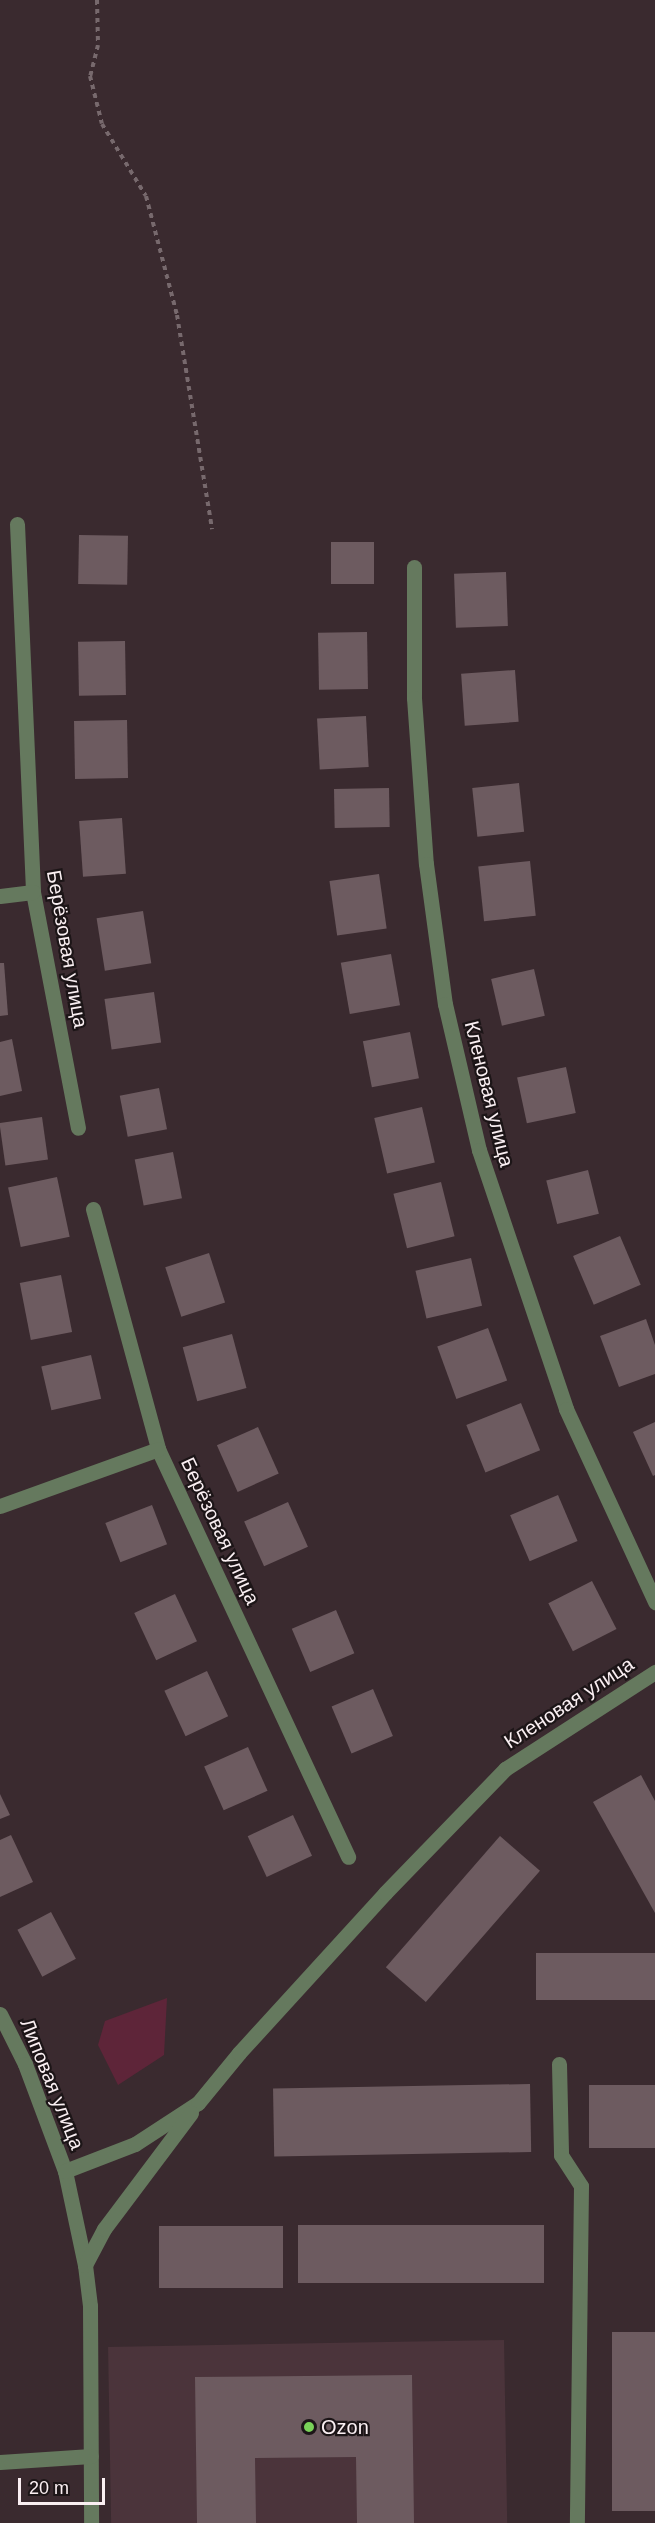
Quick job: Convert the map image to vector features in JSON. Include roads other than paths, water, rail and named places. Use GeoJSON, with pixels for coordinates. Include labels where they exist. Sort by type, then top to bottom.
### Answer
{"type":"FeatureCollection","features":[{"type":"Feature","properties":{"kind":"street","name":"Берёзовая улица"},"geometry":{"type":"LineString","coordinates":[[16,524],[33,892],[78,1128]]}},
{"type":"Feature","properties":{"kind":"street","name":"Кленовая улица"},"geometry":{"type":"LineString","coordinates":[[414,567],[414,698],[426,864],[446,1004],[479,1150],[566,1409],[655,1602]]}},
{"type":"Feature","properties":{"kind":"street"},"geometry":{"type":"LineString","coordinates":[[0,896],[33,892]]}},
{"type":"Feature","properties":{"kind":"street","name":"Берёзовая улица"},"geometry":{"type":"LineString","coordinates":[[93,1209],[158,1449],[348,1857]]}},
{"type":"Feature","properties":{"kind":"street"},"geometry":{"type":"LineString","coordinates":[[0,1506],[158,1449]]}},
{"type":"Feature","properties":{"kind":"street","name":"Кленовая улица"},"geometry":{"type":"LineString","coordinates":[[85,2265],[104,2229],[238,2053],[385,1893],[505,1769],[655,1672]]}},
{"type":"Feature","properties":{"kind":"street","name":"Липовая улица"},"geometry":{"type":"LineString","coordinates":[[0,2014],[25,2064],[65,2171],[85,2265],[90,2306],[91,2523]]}},
{"type":"Feature","properties":{"kind":"street"},"geometry":{"type":"LineString","coordinates":[[558,2064],[561,2155],[581,2186],[577,2523]]}},
{"type":"Feature","properties":{"kind":"street"},"geometry":{"type":"LineString","coordinates":[[65,2171],[135,2144],[198,2103]]}},
{"type":"Feature","properties":{"kind":"street"},"geometry":{"type":"LineString","coordinates":[[0,2462],[91,2456]]}},
{"type":"Feature","properties":{"kind":"place","name":"Ozon"},"geometry":{"type":"Point","coordinates":[309,2427]}}]}
